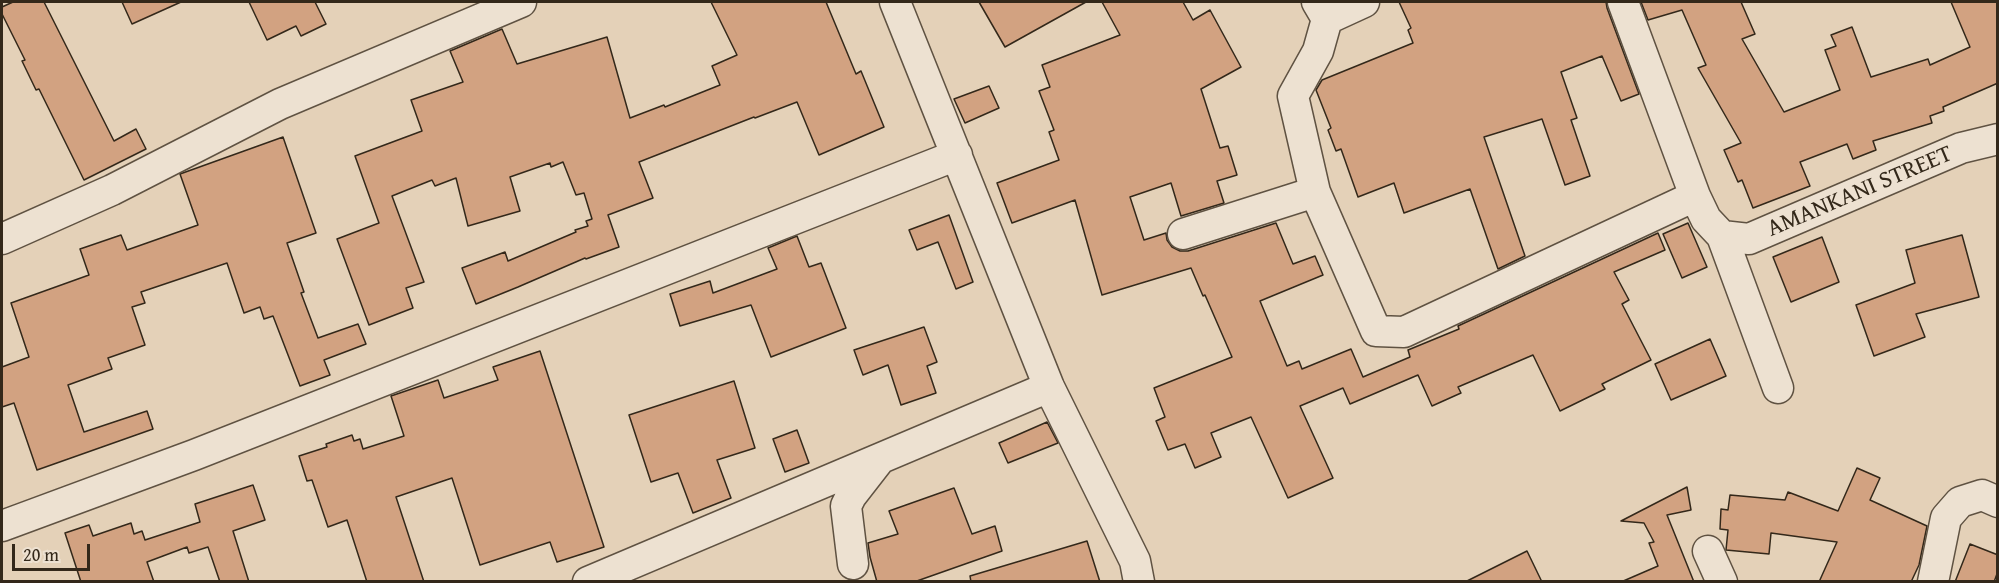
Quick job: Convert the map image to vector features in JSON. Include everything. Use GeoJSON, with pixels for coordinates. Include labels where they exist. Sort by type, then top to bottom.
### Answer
{"type":"FeatureCollection","features":[{"type":"Feature","properties":{"kind":"street"},"geometry":{"type":"LineString","coordinates":[[2,239],[112,190],[280,104],[521,2]]}},
{"type":"Feature","properties":{"kind":"street"},"geometry":{"type":"LineString","coordinates":[[895,2],[1048,387],[1135,561],[1139,582]]}},
{"type":"Feature","properties":{"kind":"street"},"geometry":{"type":"LineString","coordinates":[[1364,2],[1322,10],[1318,51],[1293,96],[1315,192],[1377,331],[1404,332],[1695,196]]}},
{"type":"Feature","properties":{"kind":"street"},"geometry":{"type":"LineString","coordinates":[[1623,2],[1695,196],[1706,219],[1722,236],[1778,388]]}},
{"type":"Feature","properties":{"kind":"street","name":"AMANKANI STREET"},"geometry":{"type":"LineString","coordinates":[[1722,236],[1749,239],[1961,148],[1998,139]]}},
{"type":"Feature","properties":{"kind":"street"},"geometry":{"type":"LineString","coordinates":[[2,526],[194,454],[957,155]]}},
{"type":"Feature","properties":{"kind":"street"},"geometry":{"type":"LineString","coordinates":[[1183,234],[1315,192]]}},
{"type":"Feature","properties":{"kind":"street"},"geometry":{"type":"LineString","coordinates":[[588,582],[1048,387]]}},
{"type":"Feature","properties":{"kind":"street"},"geometry":{"type":"LineString","coordinates":[[853,564],[846,506],[881,458]]}},
{"type":"Feature","properties":{"kind":"street"},"geometry":{"type":"LineString","coordinates":[[1933,582],[1946,518],[1960,502],[1982,495],[1998,501]]}},
{"type":"Feature","properties":{"kind":"street"},"geometry":{"type":"LineString","coordinates":[[1708,551],[1722,582]]}},
{"type":"Feature","properties":{"kind":"building"},"geometry":{"type":"Polygon","coordinates":[[[13,2],[44,2],[114,141],[136,129],[146,149],[84,180],[39,89],[36,90],[22,61],[25,60],[2,14],[2,7],[13,2]]]}},
{"type":"Feature","properties":{"kind":"building"},"geometry":{"type":"Polygon","coordinates":[[[122,2],[181,2],[132,24],[122,2]]]}},
{"type":"Feature","properties":{"kind":"building"},"geometry":{"type":"Polygon","coordinates":[[[249,2],[315,2],[326,24],[301,36],[296,26],[267,40],[249,2]]]}},
{"type":"Feature","properties":{"kind":"building"},"geometry":{"type":"Polygon","coordinates":[[[711,2],[826,2],[856,74],[861,71],[884,127],[819,155],[797,102],[639,162],[653,198],[608,215],[619,247],[585,258],[476,304],[462,268],[505,252],[508,261],[588,226],[586,221],[592,219],[584,193],[576,195],[563,162],[551,167],[550,163],[510,177],[520,211],[468,226],[456,178],[435,186],[432,180],[392,196],[424,282],[406,288],[413,308],[369,325],[337,239],[379,223],[355,156],[422,131],[411,100],[463,82],[450,51],[502,29],[517,64],[607,37],[630,118],[720,85],[712,66],[737,55],[711,2]]]}},
{"type":"Feature","properties":{"kind":"building"},"geometry":{"type":"Polygon","coordinates":[[[979,2],[1086,2],[1005,47],[979,2]]]}},
{"type":"Feature","properties":{"kind":"building"},"geometry":{"type":"Polygon","coordinates":[[[1102,2],[1183,2],[1193,20],[1210,10],[1241,67],[1201,89],[1220,148],[1228,146],[1237,175],[1217,181],[1224,203],[1181,216],[1171,183],[1130,197],[1144,240],[1166,233],[1167,240],[1172,247],[1180,251],[1188,251],[1276,223],[1293,264],[1315,256],[1323,275],[1260,301],[1287,366],[1299,361],[1302,369],[1351,349],[1363,377],[1410,357],[1408,350],[1459,329],[1458,326],[1658,233],[1665,250],[1614,272],[1629,300],[1622,304],[1651,360],[1602,384],[1605,389],[1560,411],[1533,355],[1458,387],[1461,393],[1432,406],[1418,375],[1350,404],[1343,388],[1300,406],[1333,478],[1288,498],[1251,417],[1211,433],[1221,457],[1195,468],[1185,444],[1168,450],[1156,421],[1165,417],[1154,388],[1232,357],[1191,268],[1102,295],[1075,200],[1012,223],[997,183],[1059,160],[1049,132],[1054,130],[1039,91],[1050,87],[1042,65],[1120,35],[1102,2]]]}},
{"type":"Feature","properties":{"kind":"building"},"geometry":{"type":"Polygon","coordinates":[[[1399,2],[1606,2],[1639,94],[1621,101],[1602,56],[1561,72],[1577,118],[1571,120],[1590,176],[1565,185],[1542,119],[1484,137],[1525,256],[1498,269],[1470,189],[1404,213],[1394,183],[1358,197],[1341,149],[1336,151],[1328,130],[1331,128],[1316,90],[1322,80],[1413,43],[1408,30],[1411,28],[1399,2]]]}},
{"type":"Feature","properties":{"kind":"building"},"geometry":{"type":"Polygon","coordinates":[[[1641,2],[1741,2],[1755,34],[1742,39],[1784,112],[1840,90],[1825,50],[1836,46],[1831,35],[1852,27],[1871,77],[1928,59],[1930,65],[1970,47],[1951,2],[1998,2],[1998,83],[1943,107],[1944,111],[1930,116],[1932,123],[1873,141],[1876,150],[1853,159],[1847,144],[1800,162],[1810,186],[1753,208],[1742,180],[1738,182],[1724,150],[1741,143],[1698,68],[1706,65],[1682,10],[1648,20],[1641,2]]]}},
{"type":"Feature","properties":{"kind":"building"},"geometry":{"type":"Polygon","coordinates":[[[989,86],[999,108],[965,123],[954,99],[989,86]]]}},
{"type":"Feature","properties":{"kind":"building"},"geometry":{"type":"Polygon","coordinates":[[[283,137],[316,233],[287,243],[304,292],[301,293],[318,338],[358,324],[366,344],[324,360],[330,375],[300,386],[273,316],[264,319],[260,307],[244,313],[227,263],[141,292],[145,303],[132,307],[145,345],[108,358],[112,369],[68,385],[84,432],[147,411],[153,429],[37,470],[14,403],[2,407],[2,367],[29,357],[11,303],[89,275],[80,249],[121,235],[127,250],[198,225],[180,174],[283,137]]]}},
{"type":"Feature","properties":{"kind":"building"},"geometry":{"type":"Polygon","coordinates":[[[949,215],[973,282],[956,289],[938,242],[917,250],[909,230],[949,215]]]}},
{"type":"Feature","properties":{"kind":"building"},"geometry":{"type":"Polygon","coordinates":[[[1688,223],[1707,267],[1682,278],[1663,234],[1688,223]]]}},
{"type":"Feature","properties":{"kind":"building"},"geometry":{"type":"Polygon","coordinates":[[[1962,235],[1979,297],[1916,314],[1925,337],[1874,356],[1856,305],[1915,283],[1906,250],[1962,235]]]}},
{"type":"Feature","properties":{"kind":"building"},"geometry":{"type":"Polygon","coordinates":[[[797,236],[809,267],[821,263],[846,328],[771,357],[751,305],[680,326],[670,294],[710,281],[713,293],[777,269],[768,248],[797,236]]]}},
{"type":"Feature","properties":{"kind":"building"},"geometry":{"type":"Polygon","coordinates":[[[1822,237],[1839,282],[1791,302],[1773,257],[1822,237]]]}},
{"type":"Feature","properties":{"kind":"building"},"geometry":{"type":"Polygon","coordinates":[[[924,327],[937,362],[927,366],[936,393],[901,405],[888,365],[863,375],[854,350],[924,327]]]}},
{"type":"Feature","properties":{"kind":"building"},"geometry":{"type":"Polygon","coordinates":[[[1710,339],[1726,376],[1671,400],[1655,364],[1710,339]]]}},
{"type":"Feature","properties":{"kind":"building"},"geometry":{"type":"Polygon","coordinates":[[[540,351],[604,547],[557,562],[550,542],[480,565],[452,478],[396,497],[424,582],[367,582],[347,520],[328,527],[312,480],[307,481],[299,456],[327,447],[326,444],[352,435],[354,441],[360,439],[363,449],[404,436],[391,396],[438,380],[444,398],[498,380],[493,367],[540,351]]]}},
{"type":"Feature","properties":{"kind":"building"},"geometry":{"type":"Polygon","coordinates":[[[734,381],[755,448],[717,460],[731,498],[693,513],[678,473],[651,482],[629,415],[734,381]]]}},
{"type":"Feature","properties":{"kind":"building"},"geometry":{"type":"Polygon","coordinates":[[[1047,422],[1058,443],[1008,463],[999,443],[1047,422]]]}},
{"type":"Feature","properties":{"kind":"building"},"geometry":{"type":"Polygon","coordinates":[[[797,430],[809,463],[785,472],[773,439],[797,430]]]}},
{"type":"Feature","properties":{"kind":"building"},"geometry":{"type":"Polygon","coordinates":[[[1857,468],[1880,478],[1870,500],[1927,526],[1919,565],[1911,582],[1819,582],[1837,542],[1771,533],[1769,554],[1726,550],[1728,530],[1720,529],[1721,509],[1728,510],[1730,495],[1785,500],[1788,492],[1838,511],[1857,468]]]}},
{"type":"Feature","properties":{"kind":"building"},"geometry":{"type":"Polygon","coordinates":[[[253,485],[265,520],[233,531],[249,582],[220,582],[208,547],[189,553],[187,547],[147,562],[154,582],[81,582],[65,533],[89,525],[93,536],[131,523],[134,534],[142,531],[145,540],[200,522],[195,504],[253,485]]]}},
{"type":"Feature","properties":{"kind":"building"},"geometry":{"type":"Polygon","coordinates":[[[1687,487],[1691,510],[1667,515],[1694,582],[1621,582],[1658,566],[1649,543],[1654,542],[1644,523],[1621,521],[1687,487]]]}},
{"type":"Feature","properties":{"kind":"building"},"geometry":{"type":"Polygon","coordinates":[[[954,488],[972,534],[995,526],[1002,551],[914,582],[877,582],[868,543],[898,534],[889,511],[954,488]]]}},
{"type":"Feature","properties":{"kind":"building"},"geometry":{"type":"Polygon","coordinates":[[[1087,541],[1100,582],[971,582],[970,576],[1087,541]]]}},
{"type":"Feature","properties":{"kind":"building"},"geometry":{"type":"Polygon","coordinates":[[[1970,544],[1998,555],[1998,571],[1994,582],[1955,582],[1970,544]]]}},
{"type":"Feature","properties":{"kind":"building"},"geometry":{"type":"Polygon","coordinates":[[[1527,551],[1542,582],[1465,582],[1527,551]]]}}]}
